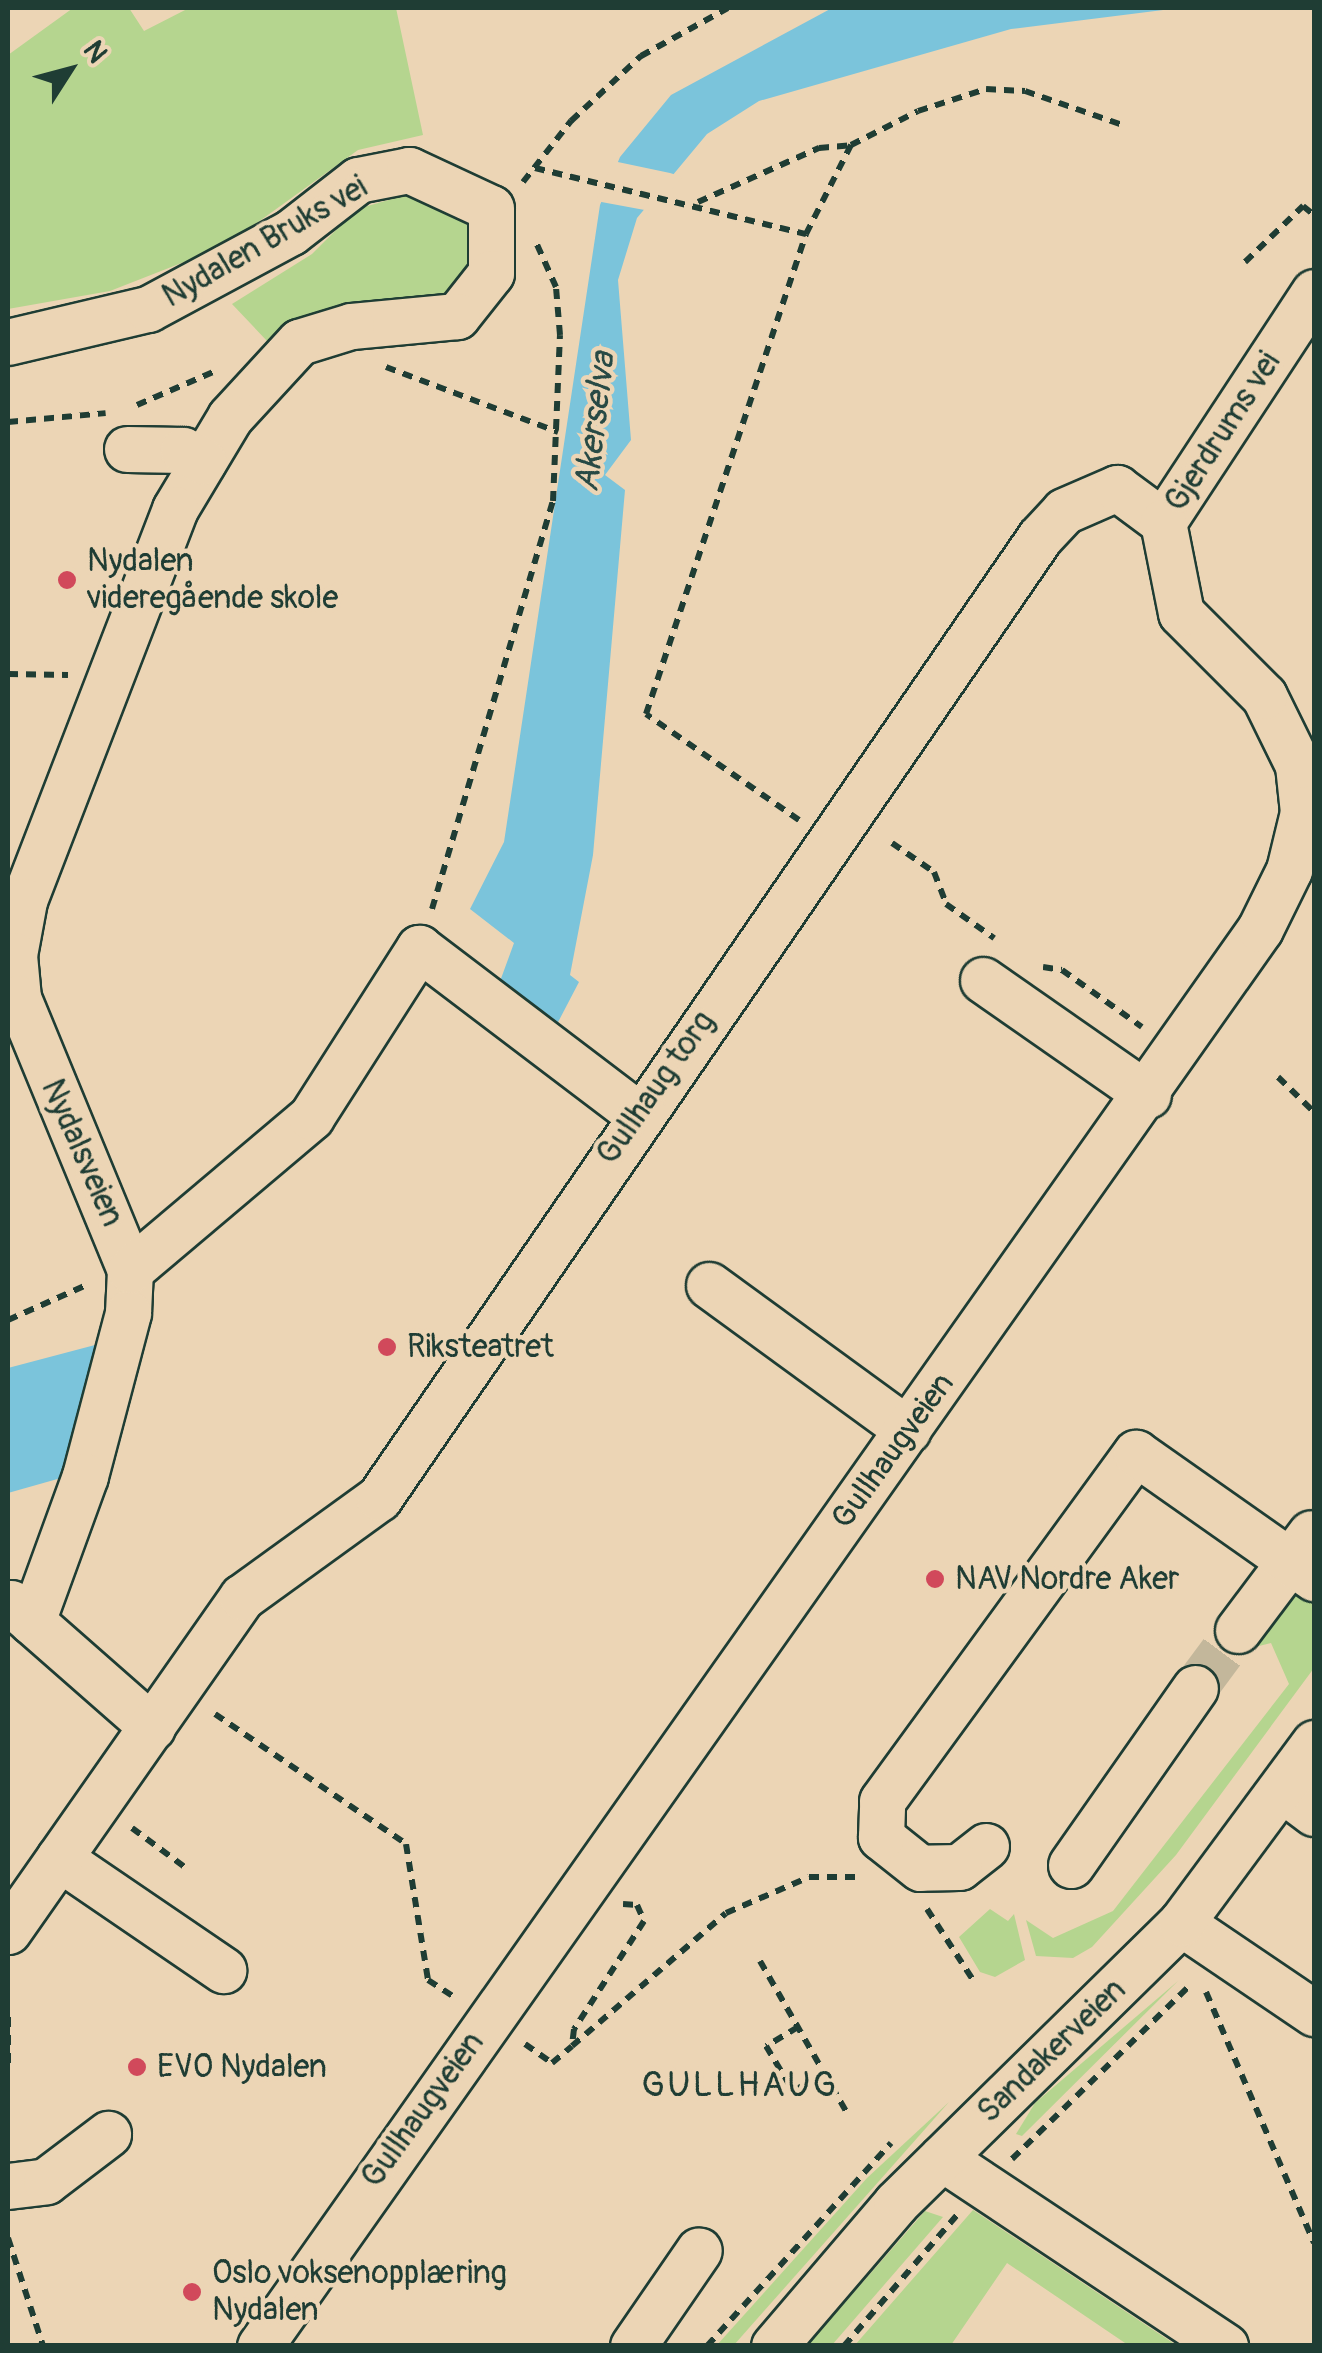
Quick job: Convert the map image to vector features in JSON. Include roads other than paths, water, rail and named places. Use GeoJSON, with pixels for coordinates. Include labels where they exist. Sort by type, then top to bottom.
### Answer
{"type":"FeatureCollection","features":[{"type":"Feature","properties":{"kind":"street","name":"Nydalen Bruks vei"},"geometry":{"type":"LineString","coordinates":[[8,342],[148,309],[291,232],[358,180],[410,170],[490,208],[491,273],[457,316],[351,326],[299,342],[230,416]]}},
{"type":"Feature","properties":{"kind":"street","name":"Gjerdrums vei"},"geometry":{"type":"LineString","coordinates":[[1164,522],[1314,292]]}},
{"type":"Feature","properties":{"kind":"street","name":"Nydalsveien"},"geometry":{"type":"LineString","coordinates":[[152,1727],[20,1611],[84,1476],[128,1314],[130,1270],[25,1070],[18,998],[24,902],[175,509],[230,416]]}},
{"type":"Feature","properties":{"kind":"street"},"geometry":{"type":"LineString","coordinates":[[126,449],[183,450],[202,461]]}},
{"type":"Feature","properties":{"kind":"street","name":"Gullhaug torg"},"geometry":{"type":"LineString","coordinates":[[152,1727],[242,1598],[379,1498],[636,1112],[1064,512],[1116,488],[1164,522]]}},
{"type":"Feature","properties":{"kind":"street","name":"Gullhaugveien"},"geometry":{"type":"LineString","coordinates":[[260,2346],[1148,1095],[1260,928],[1289,870],[1303,812],[1298,765],[1264,696],[1181,613],[1164,522]]}},
{"type":"Feature","properties":{"kind":"street"},"geometry":{"type":"LineString","coordinates":[[130,1270],[311,1117],[419,948],[636,1112]]}},
{"type":"Feature","properties":{"kind":"street"},"geometry":{"type":"LineString","coordinates":[[996,965],[1148,1095]]}},
{"type":"Feature","properties":{"kind":"street"},"geometry":{"type":"LineString","coordinates":[[710,1285],[908,1430]]}},
{"type":"Feature","properties":{"kind":"street"},"geometry":{"type":"LineString","coordinates":[[986,1846],[959,1867],[920,1868],[881,1837],[882,1801],[1136,1453],[1305,1557],[1238,1630]]}},
{"type":"Feature","properties":{"kind":"street"},"geometry":{"type":"LineString","coordinates":[[1070,1865],[1195,1688]]}},
{"type":"Feature","properties":{"kind":"street"},"geometry":{"type":"LineString","coordinates":[[8,1931],[152,1727]]}},
{"type":"Feature","properties":{"kind":"street","name":"Sandakerveien"},"geometry":{"type":"LineString","coordinates":[[774,2346],[942,2158],[1181,1923],[1298,1801],[1314,1744]]}},
{"type":"Feature","properties":{"kind":"street"},"geometry":{"type":"LineString","coordinates":[[59,1858],[223,1970]]}},
{"type":"Feature","properties":{"kind":"street"},"geometry":{"type":"LineString","coordinates":[[1181,1923],[1311,2003]]}},
{"type":"Feature","properties":{"kind":"street"},"geometry":{"type":"LineString","coordinates":[[8,2186],[46,2181],[108,2134]]}},
{"type":"Feature","properties":{"kind":"street"},"geometry":{"type":"LineString","coordinates":[[942,2158],[1225,2346]]}},
{"type":"Feature","properties":{"kind":"street"},"geometry":{"type":"LineString","coordinates":[[633,2346],[699,2250]]}},
{"type":"Feature","properties":{"kind":"water","name":"Akerselva"},"geometry":{"type":"Polygon","coordinates":[[[832,8],[1179,8],[1011,29],[759,101],[707,134],[637,218],[618,280],[631,440],[605,475],[625,490],[593,855],[570,975],[579,982],[555,1028],[499,984],[514,943],[470,909],[504,842],[600,205],[620,157],[671,95],[832,8]]]}},
{"type":"Feature","properties":{"kind":"water"},"geometry":{"type":"Polygon","coordinates":[[[95,1345],[61,1478],[8,1493],[8,1368],[95,1345]]]}},
{"type":"Feature","properties":{"kind":"tunnel"},"geometry":{"type":"LineString","coordinates":[[1195,1688],[1238,1630]]}},
{"type":"Feature","properties":{"kind":"place","name":"Nydalen videregående skole"},"geometry":{"type":"Point","coordinates":[67,580]}},
{"type":"Feature","properties":{"kind":"place","name":"Riksteatret"},"geometry":{"type":"Point","coordinates":[387,1347]}},
{"type":"Feature","properties":{"kind":"place","name":"NAV Nordre Aker"},"geometry":{"type":"Point","coordinates":[935,1579]}},
{"type":"Feature","properties":{"kind":"place","name":"EVO Nydalen"},"geometry":{"type":"Point","coordinates":[137,2067]}},
{"type":"Feature","properties":{"kind":"place","name":"Oslo voksenopplæring Nydalen"},"geometry":{"type":"Point","coordinates":[192,2292]}},
{"type":"Feature","properties":{"kind":"district","name":"GULLHAUG"},"geometry":{"type":"Point","coordinates":[740,2085]}}]}
